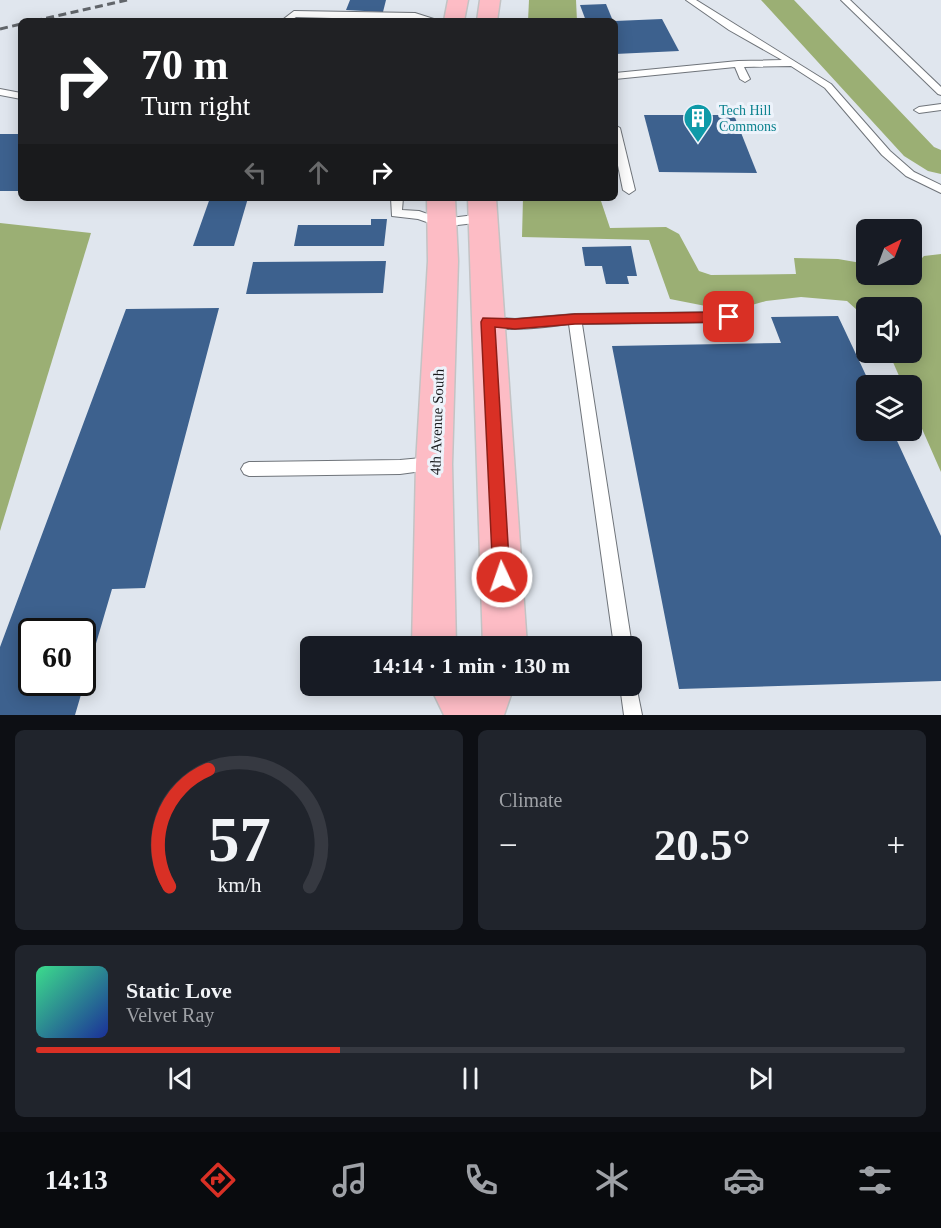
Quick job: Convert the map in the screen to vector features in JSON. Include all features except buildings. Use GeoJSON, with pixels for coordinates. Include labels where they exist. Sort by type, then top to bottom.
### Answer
{"type":"FeatureCollection","features":[{"type":"Feature","properties":{"kind":"main road"},"geometry":{"type":"LineString","coordinates":[[455,18],[458,0]]}},
{"type":"Feature","properties":{"kind":"main road"},"geometry":{"type":"LineString","coordinates":[[487,18],[489,0]]}},
{"type":"Feature","properties":{"kind":"main road"},"geometry":{"type":"LineString","coordinates":[[483,208],[505,636]]}},
{"type":"Feature","properties":{"kind":"main road","name":"4th Avenue South"},"geometry":{"type":"LineString","coordinates":[[434,636],[434,464],[443,261],[441,210]]}},
{"type":"Feature","properties":{"kind":"main road"},"geometry":{"type":"LineString","coordinates":[[458,696],[469,715]]}},
{"type":"Feature","properties":{"kind":"main road"},"geometry":{"type":"LineString","coordinates":[[481,715],[488,696]]}},
{"type":"Feature","properties":{"kind":"lane"},"geometry":{"type":"LineString","coordinates":[[690,0],[828,86],[886,153],[910,174],[941,189]]}},
{"type":"Feature","properties":{"kind":"lane"},"geometry":{"type":"LineString","coordinates":[[845,0],[941,92]]}},
{"type":"Feature","properties":{"kind":"lane"},"geometry":{"type":"LineString","coordinates":[[289,18],[294,14],[391,18]]}},
{"type":"Feature","properties":{"kind":"lane"},"geometry":{"type":"LineString","coordinates":[[618,76],[738,64],[793,63]]}},
{"type":"Feature","properties":{"kind":"lane"},"geometry":{"type":"LineString","coordinates":[[738,64],[745,79]]}},
{"type":"Feature","properties":{"kind":"lane"},"geometry":{"type":"LineString","coordinates":[[0,92],[18,95]]}},
{"type":"Feature","properties":{"kind":"lane"},"geometry":{"type":"LineString","coordinates":[[919,110],[941,107]]}},
{"type":"Feature","properties":{"kind":"lane"},"geometry":{"type":"LineString","coordinates":[[618,141],[629,190]]}},
{"type":"Feature","properties":{"kind":"lane"},"geometry":{"type":"LineString","coordinates":[[398,201],[396,213],[419,215],[441,210],[483,208]]}},
{"type":"Feature","properties":{"kind":"lane"},"geometry":{"type":"LineString","coordinates":[[488,322],[515,324],[575,319],[729,317]]}},
{"type":"Feature","properties":{"kind":"lane"},"geometry":{"type":"LineString","coordinates":[[575,319],[622,636]]}},
{"type":"Feature","properties":{"kind":"lane"},"geometry":{"type":"LineString","coordinates":[[249,469],[400,467],[434,464]]}},
{"type":"Feature","properties":{"kind":"lane"},"geometry":{"type":"LineString","coordinates":[[630,696],[633,715]]}},
{"type":"Feature","properties":{"kind":"green space"},"geometry":{"type":"Polygon","coordinates":[[[529,0],[576,0],[577,18],[528,18],[529,0]]]}},
{"type":"Feature","properties":{"kind":"green space"},"geometry":{"type":"Polygon","coordinates":[[[761,0],[794,0],[934,147],[941,150],[941,174],[928,171],[904,156],[761,0]]]}},
{"type":"Feature","properties":{"kind":"green space"},"geometry":{"type":"Polygon","coordinates":[[[523,201],[601,201],[610,228],[666,227],[679,234],[699,271],[711,275],[796,274],[794,258],[838,259],[856,262],[856,285],[922,285],[922,258],[941,254],[941,472],[922,429],[922,375],[899,375],[893,363],[922,363],[922,297],[856,297],[856,309],[847,301],[801,297],[766,301],[731,311],[670,299],[649,240],[522,237],[523,201]]]}},
{"type":"Feature","properties":{"kind":"green space"},"geometry":{"type":"Polygon","coordinates":[[[0,223],[91,233],[0,531],[0,223]]]}},
{"type":"Feature","properties":{"kind":"railway"},"geometry":{"type":"LineString","coordinates":[[47,18],[127,0]]}},
{"type":"Feature","properties":{"kind":"railway"},"geometry":{"type":"LineString","coordinates":[[0,29],[18,25]]}},
{"type":"Feature","properties":{"kind":"place","name":"Tech Hill Commons"},"geometry":{"type":"Point","coordinates":[698,144]}},
{"type":"Feature","properties":{"kind":"route"},"geometry":{"type":"LineString","coordinates":[[502,577],[488,322],[515,324],[575,319],[729,317]]}}]}
